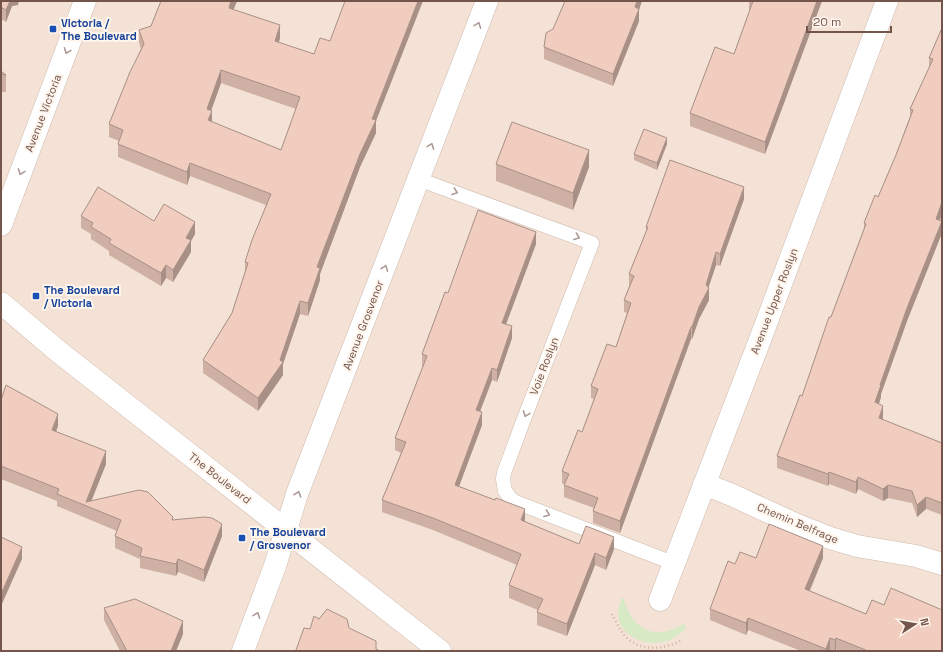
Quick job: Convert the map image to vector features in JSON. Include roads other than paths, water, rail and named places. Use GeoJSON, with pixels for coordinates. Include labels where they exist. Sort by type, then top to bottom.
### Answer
{"type":"FeatureCollection","features":[{"type":"Feature","properties":{"kind":"street","name":"Avenue Victoria"},"geometry":{"type":"LineString","coordinates":[[1,225],[86,1]]}},
{"type":"Feature","properties":{"kind":"street","name":"Avenue Grosvenor"},"geometry":{"type":"LineString","coordinates":[[242,651],[271,577],[297,494],[361,332],[487,1]]}},
{"type":"Feature","properties":{"kind":"street","name":"Avenue Upper Roslyn"},"geometry":{"type":"LineString","coordinates":[[660,600],[758,345],[887,1]]}},
{"type":"Feature","properties":{"kind":"street","name":"The Boulevard"},"geometry":{"type":"LineString","coordinates":[[1,303],[65,357],[440,651]]}},
{"type":"Feature","properties":{"kind":"street","name":"Chemin Belfrage"},"geometry":{"type":"LineString","coordinates":[[704,484],[830,538],[857,546],[916,556],[942,564]]}},
{"type":"Feature","properties":{"kind":"lane","name":"Voie Roslyn"},"geometry":{"type":"LineString","coordinates":[[418,179],[592,243],[522,424],[504,473],[503,485],[508,496],[518,503],[673,563]]}},
{"type":"Feature","properties":{"kind":"place","name":"Victoria / The Boulevard"},"geometry":{"type":"Point","coordinates":[53,29]}},
{"type":"Feature","properties":{"kind":"place","name":"The Boulevard / Victoria"},"geometry":{"type":"Point","coordinates":[36,296]}},
{"type":"Feature","properties":{"kind":"place","name":"The Boulevard / Grosvenor"},"geometry":{"type":"Point","coordinates":[242,538]}}]}
